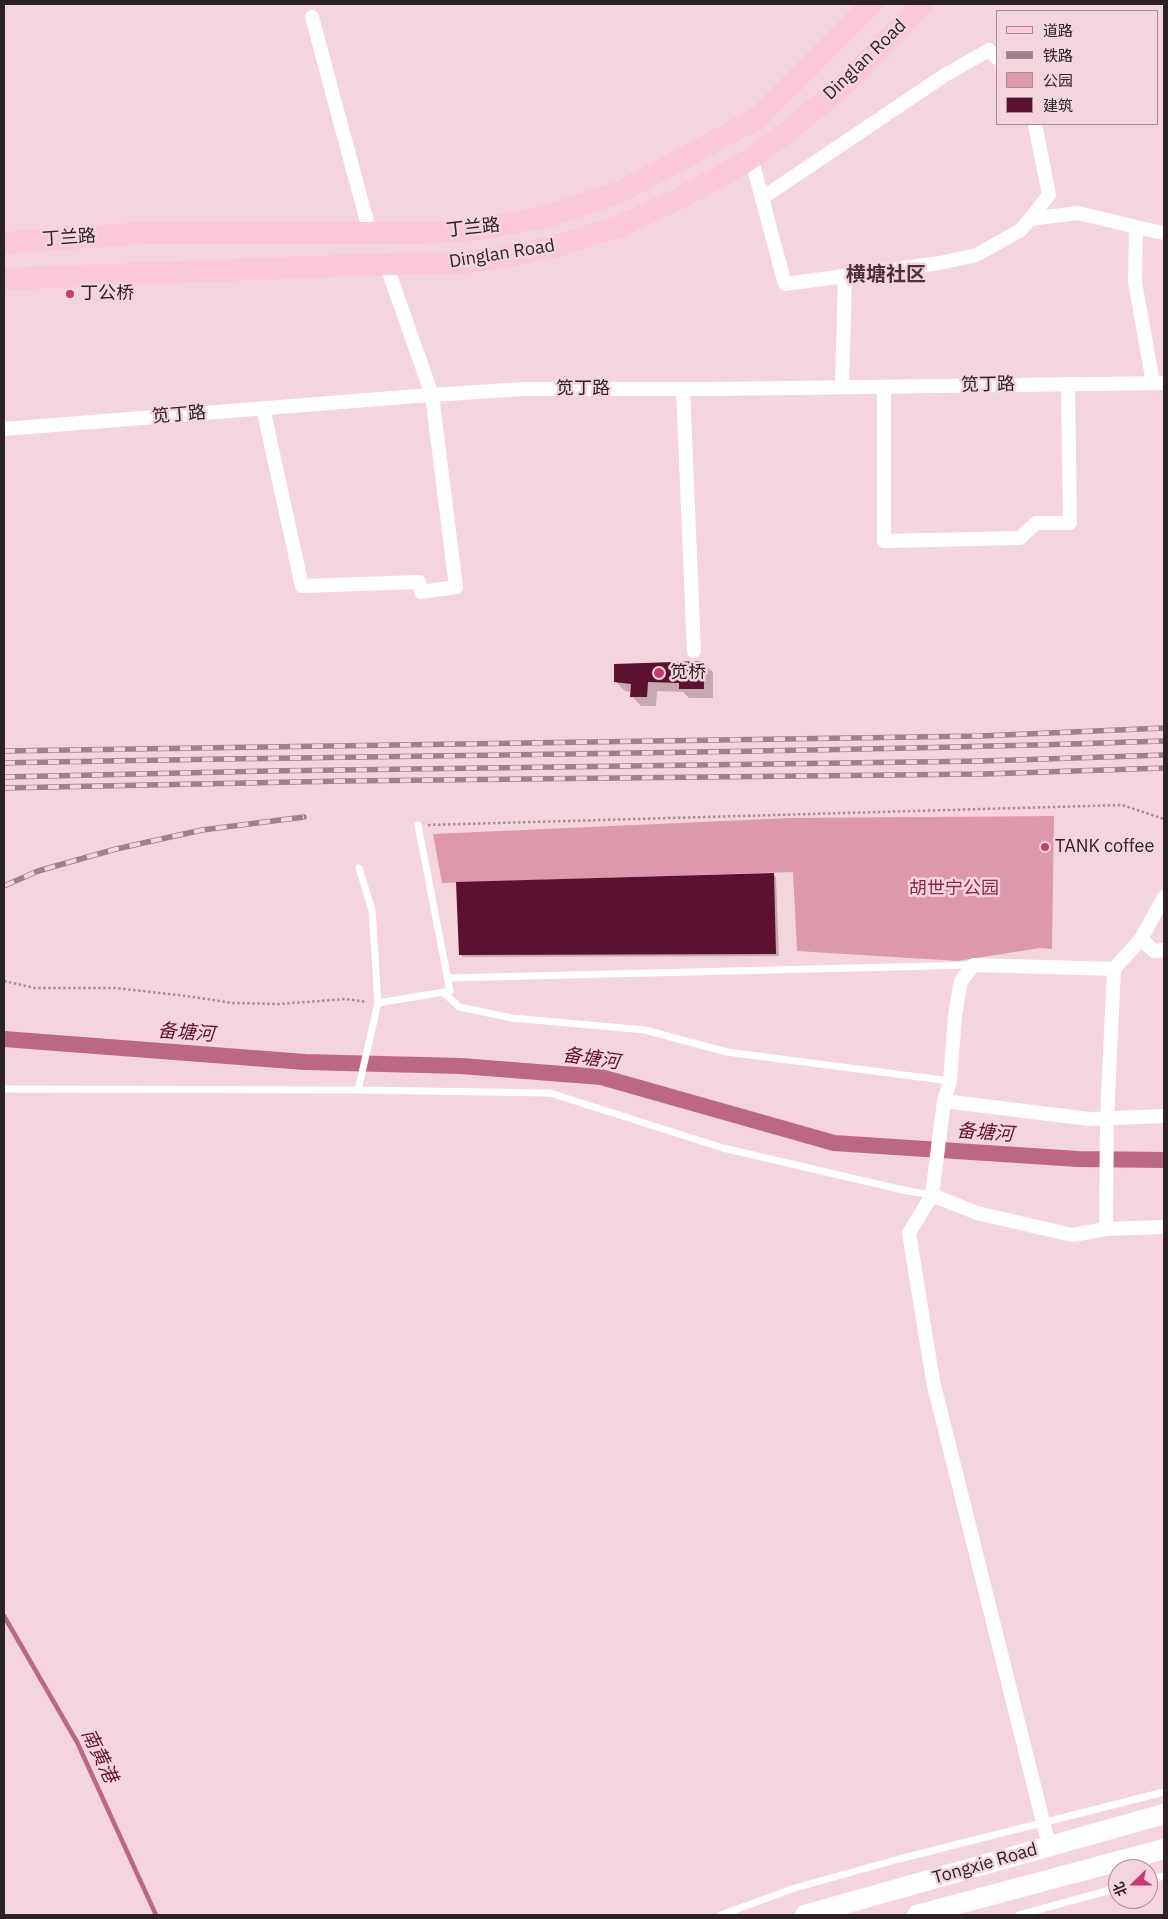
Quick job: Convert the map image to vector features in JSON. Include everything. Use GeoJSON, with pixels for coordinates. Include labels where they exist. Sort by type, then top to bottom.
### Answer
{"type":"FeatureCollection","features":[{"type":"Feature","properties":{"kind":"main road","name":"丁兰路"},"geometry":{"type":"LineString","coordinates":[[4,243],[143,233],[426,232],[478,229],[546,217],[622,191],[758,118],[872,4]]}},
{"type":"Feature","properties":{"kind":"main road","name":"Dinglan Road"},"geometry":{"type":"LineString","coordinates":[[4,279],[386,264],[458,264],[510,256],[560,245],[620,226],[678,199],[751,157],[784,135],[849,80],[922,4]]}},
{"type":"Feature","properties":{"kind":"main road","name":"Tongxie Road"},"geometry":{"type":"LineString","coordinates":[[806,1915],[1164,1814]]}},
{"type":"Feature","properties":{"kind":"main road","name":"Tongxie Road"},"geometry":{"type":"LineString","coordinates":[[916,1915],[1164,1849]]}},
{"type":"Feature","properties":{"kind":"street"},"geometry":{"type":"LineString","coordinates":[[312,17],[370,233]]}},
{"type":"Feature","properties":{"kind":"street"},"geometry":{"type":"LineString","coordinates":[[762,198],[945,75],[989,50],[996,57]]}},
{"type":"Feature","properties":{"kind":"street"},"geometry":{"type":"LineString","coordinates":[[751,157],[785,284],[940,263],[976,255],[1021,230],[1049,195],[1035,125]]}},
{"type":"Feature","properties":{"kind":"street"},"geometry":{"type":"LineString","coordinates":[[1030,219],[1078,213],[1164,233]]}},
{"type":"Feature","properties":{"kind":"street"},"geometry":{"type":"LineString","coordinates":[[1136,227],[1135,282],[1159,383]]}},
{"type":"Feature","properties":{"kind":"street"},"geometry":{"type":"LineString","coordinates":[[263,408],[302,586],[419,582],[421,592],[456,587],[432,395],[386,264]]}},
{"type":"Feature","properties":{"kind":"street"},"geometry":{"type":"LineString","coordinates":[[842,387],[845,276]]}},
{"type":"Feature","properties":{"kind":"street","name":"笕丁路"},"geometry":{"type":"LineString","coordinates":[[4,429],[523,389],[1159,383]]}},
{"type":"Feature","properties":{"kind":"street"},"geometry":{"type":"LineString","coordinates":[[884,387],[884,541],[1020,538],[1036,522],[1070,523],[1068,384]]}},
{"type":"Feature","properties":{"kind":"street"},"geometry":{"type":"LineString","coordinates":[[682,389],[694,651]]}},
{"type":"Feature","properties":{"kind":"street"},"geometry":{"type":"LineString","coordinates":[[1106,1229],[1114,969],[1141,939],[1164,897]]}},
{"type":"Feature","properties":{"kind":"street"},"geometry":{"type":"LineString","coordinates":[[1141,939],[1154,951],[1164,950]]}},
{"type":"Feature","properties":{"kind":"street"},"geometry":{"type":"LineString","coordinates":[[1049,1846],[933,1381],[909,1233],[932,1191],[944,1101],[950,1081],[955,1015],[961,981],[974,965],[1114,969]]}},
{"type":"Feature","properties":{"kind":"street"},"geometry":{"type":"LineString","coordinates":[[944,1101],[1089,1119],[1164,1116]]}},
{"type":"Feature","properties":{"kind":"street"},"geometry":{"type":"LineString","coordinates":[[932,1191],[977,1213],[1072,1235],[1106,1229],[1164,1227]]}},
{"type":"Feature","properties":{"kind":"lane"},"geometry":{"type":"LineString","coordinates":[[378,1003],[450,990],[418,825]]}},
{"type":"Feature","properties":{"kind":"lane"},"geometry":{"type":"LineString","coordinates":[[358,1090],[378,1003],[372,910],[359,868]]}},
{"type":"Feature","properties":{"kind":"lane"},"geometry":{"type":"LineString","coordinates":[[448,978],[974,965]]}},
{"type":"Feature","properties":{"kind":"lane"},"geometry":{"type":"LineString","coordinates":[[443,992],[459,1007],[512,1018],[645,1030],[726,1052],[950,1081]]}},
{"type":"Feature","properties":{"kind":"lane"},"geometry":{"type":"LineString","coordinates":[[4,1090],[358,1090],[550,1093],[723,1148],[894,1188],[932,1191]]}},
{"type":"Feature","properties":{"kind":"lane"},"geometry":{"type":"LineString","coordinates":[[721,1915],[795,1888],[899,1859],[1164,1792]]}},
{"type":"Feature","properties":{"kind":"lane"},"geometry":{"type":"LineString","coordinates":[[1019,1915],[1108,1891]]}},
{"type":"Feature","properties":{"kind":"path"},"geometry":{"type":"LineString","coordinates":[[418,825],[1122,805],[1164,819]]}},
{"type":"Feature","properties":{"kind":"path"},"geometry":{"type":"LineString","coordinates":[[4,981],[35,988],[116,988],[232,1003],[279,1004],[346,999],[378,1003]]}},
{"type":"Feature","properties":{"kind":"green space","name":"胡世宁公园"},"geometry":{"type":"Polygon","coordinates":[[[1054,816],[1052,949],[1040,948],[958,961],[797,951],[793,872],[442,883],[433,834],[791,818],[1054,816]]]}},
{"type":"Feature","properties":{"kind":"building","name":"笕桥"},"geometry":{"type":"Polygon","coordinates":[[[704,661],[704,689],[679,689],[679,683],[648,682],[647,697],[630,697],[631,684],[614,682],[614,664],[704,661]]]}},
{"type":"Feature","properties":{"kind":"building"},"geometry":{"type":"Polygon","coordinates":[[[774,873],[776,954],[459,955],[456,882],[774,873]]]}},
{"type":"Feature","properties":{"kind":"waterway","name":"备塘河"},"geometry":{"type":"LineString","coordinates":[[4,1039],[305,1062],[461,1066],[601,1077],[834,1143],[1078,1159],[1164,1160]]}},
{"type":"Feature","properties":{"kind":"waterway","name":"南黄港"},"geometry":{"type":"LineString","coordinates":[[4,1616],[77,1742],[156,1915]]}},
{"type":"Feature","properties":{"kind":"railway"},"geometry":{"type":"LineString","coordinates":[[4,751],[980,736],[1164,728]]}},
{"type":"Feature","properties":{"kind":"railway"},"geometry":{"type":"LineString","coordinates":[[4,763],[729,752],[1164,741]]}},
{"type":"Feature","properties":{"kind":"railway"},"geometry":{"type":"LineString","coordinates":[[4,777],[269,771],[984,761],[1164,755]]}},
{"type":"Feature","properties":{"kind":"railway"},"geometry":{"type":"LineString","coordinates":[[4,788],[343,781],[984,774],[1164,768]]}},
{"type":"Feature","properties":{"kind":"railway"},"geometry":{"type":"LineString","coordinates":[[4,886],[38,871],[116,849],[202,830],[304,817]]}},
{"type":"Feature","properties":{"kind":"place","name":"丁公桥"},"geometry":{"type":"Point","coordinates":[70,294]}},
{"type":"Feature","properties":{"kind":"place","name":"笕桥"},"geometry":{"type":"Point","coordinates":[659,673]}},
{"type":"Feature","properties":{"kind":"place","name":"TANK coffee"},"geometry":{"type":"Point","coordinates":[1045,847]}},
{"type":"Feature","properties":{"kind":"district","name":"横塘社区"},"geometry":{"type":"Point","coordinates":[886,275]}}]}
